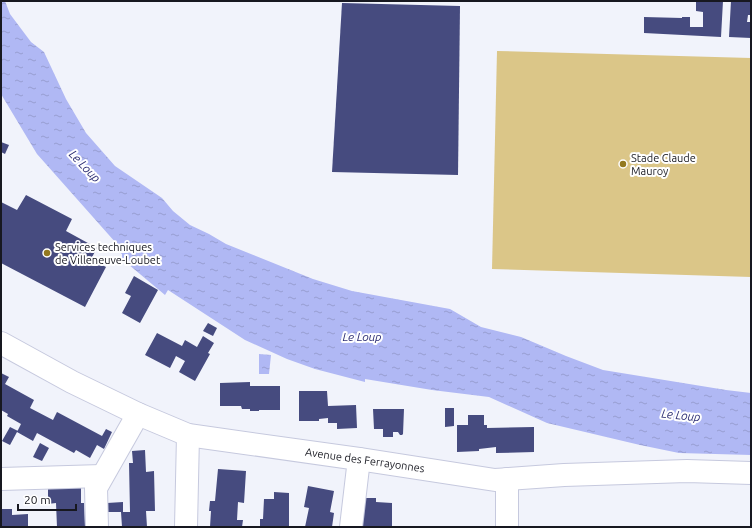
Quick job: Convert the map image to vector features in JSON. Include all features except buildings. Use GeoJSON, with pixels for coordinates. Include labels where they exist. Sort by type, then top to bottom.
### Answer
{"type":"FeatureCollection","features":[{"type":"Feature","properties":{"kind":"street","name":"Avenue des Ferrayonnes"},"geometry":{"type":"LineString","coordinates":[[1,343],[72,382],[138,414],[188,434],[495,480],[564,475],[687,471],[751,473]]}},
{"type":"Feature","properties":{"kind":"street"},"geometry":{"type":"LineString","coordinates":[[97,527],[96,488],[138,414]]}},
{"type":"Feature","properties":{"kind":"street"},"geometry":{"type":"LineString","coordinates":[[186,527],[188,434]]}},
{"type":"Feature","properties":{"kind":"street"},"geometry":{"type":"LineString","coordinates":[[351,527],[359,459]]}},
{"type":"Feature","properties":{"kind":"street"},"geometry":{"type":"LineString","coordinates":[[1,478],[102,476]]}},
{"type":"Feature","properties":{"kind":"street"},"geometry":{"type":"LineString","coordinates":[[506,527],[508,479]]}},
{"type":"Feature","properties":{"kind":"shaded area","name":"Stade Claude Mauroy"},"geometry":{"type":"Polygon","coordinates":[[[497,51],[751,58],[751,277],[492,269],[497,51]]]}},
{"type":"Feature","properties":{"kind":"water","name":"Le Loup"},"geometry":{"type":"Polygon","coordinates":[[[1,1],[5,1],[10,14],[31,42],[44,52],[66,99],[86,133],[115,166],[162,198],[173,211],[190,225],[226,244],[313,279],[352,291],[450,309],[481,327],[521,337],[603,370],[751,393],[751,455],[679,453],[547,423],[489,397],[432,390],[365,379],[365,382],[315,369],[287,359],[245,340],[168,290],[165,295],[122,259],[122,254],[118,251],[116,243],[37,154],[1,94],[1,1]]]}},
{"type":"Feature","properties":{"kind":"water"},"geometry":{"type":"Polygon","coordinates":[[[259,354],[271,355],[269,374],[259,374],[259,354]]]}},
{"type":"Feature","properties":{"kind":"place","name":"Stade Claude Mauroy"},"geometry":{"type":"Point","coordinates":[623,164]}},
{"type":"Feature","properties":{"kind":"place","name":"Services techniques de Villeneuve-Loubet"},"geometry":{"type":"Point","coordinates":[47,253]}}]}
